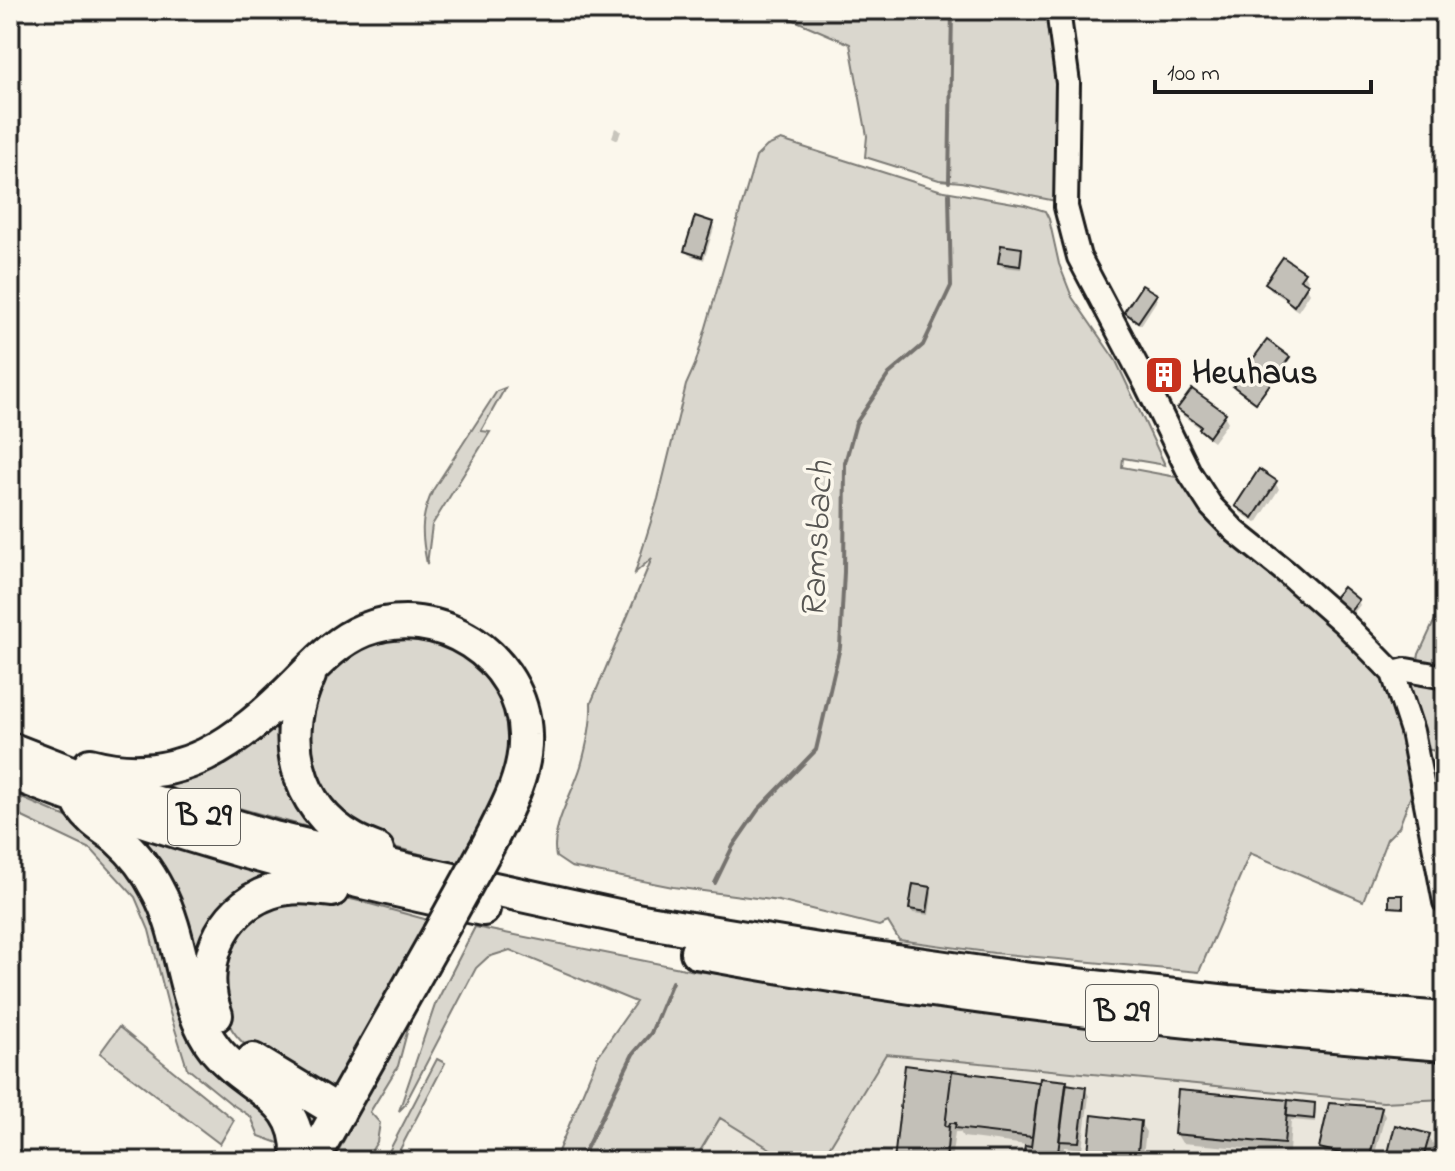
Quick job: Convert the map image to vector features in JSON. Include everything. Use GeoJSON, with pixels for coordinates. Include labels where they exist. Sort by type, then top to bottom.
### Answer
{"type":"FeatureCollection","features":[{"type":"Feature","properties":{"kind":"highway"},"geometry":{"type":"LineString","coordinates":[[10,747],[29,745],[106,769],[141,771],[174,766],[208,755],[262,717],[339,644],[378,625],[406,622],[435,626],[463,636],[489,654],[508,677],[521,706],[525,736],[518,778],[486,849],[311,1161]]}},
{"type":"Feature","properties":{"kind":"highway"},"geometry":{"type":"LineString","coordinates":[[317,663],[302,691],[294,721],[295,752],[303,783],[330,822],[355,841],[379,851],[403,869]]}},
{"type":"Feature","properties":{"kind":"highway","name":"B 29"},"geometry":{"type":"LineString","coordinates":[[10,747],[87,779],[274,838],[636,920],[1031,980],[1228,1002],[1445,1019]]}},
{"type":"Feature","properties":{"kind":"highway","name":"B 29"},"geometry":{"type":"LineString","coordinates":[[10,772],[143,822],[252,855],[370,885],[574,929],[800,971],[1058,1006],[1222,1025],[1445,1044]]}},
{"type":"Feature","properties":{"kind":"highway"},"geometry":{"type":"LineString","coordinates":[[77,799],[90,819],[119,840],[151,878],[170,917],[199,1022],[208,1040],[237,1071],[283,1107],[292,1119],[299,1145],[298,1161]]}},
{"type":"Feature","properties":{"kind":"highway"},"geometry":{"type":"LineString","coordinates":[[339,1112],[258,1064],[230,1038],[210,1001],[209,965],[228,922],[252,900],[288,888],[306,886],[343,891],[370,885]]}},
{"type":"Feature","properties":{"kind":"street"},"geometry":{"type":"LineString","coordinates":[[1058,10],[1068,83],[1066,207],[1079,257],[1189,472],[1211,506],[1236,532],[1344,623],[1393,673],[1412,731],[1445,902]]}},
{"type":"Feature","properties":{"kind":"street"},"geometry":{"type":"LineString","coordinates":[[1393,673],[1406,670],[1445,677]]}},
{"type":"Feature","properties":{"kind":"shaded area"},"geometry":{"type":"Polygon","coordinates":[[[771,10],[1053,10],[1061,81],[1056,201],[939,180],[865,157],[867,136],[850,44],[771,10]]]}},
{"type":"Feature","properties":{"kind":"shaded area"},"geometry":{"type":"Polygon","coordinates":[[[781,140],[939,190],[1045,211],[1059,264],[1072,297],[1116,361],[1165,465],[1123,458],[1122,467],[1187,479],[1374,664],[1394,699],[1416,782],[1399,827],[1387,839],[1363,901],[1250,853],[1199,972],[994,953],[899,940],[888,922],[879,926],[779,901],[673,887],[571,867],[556,857],[556,834],[583,758],[590,727],[591,703],[652,558],[635,573],[658,499],[686,385],[695,365],[756,157],[767,146],[781,140]]]}},
{"type":"Feature","properties":{"kind":"shaded area"},"geometry":{"type":"Polygon","coordinates":[[[505,388],[481,431],[490,432],[432,525],[427,564],[423,526],[433,490],[497,391],[505,388]]]}},
{"type":"Feature","properties":{"kind":"shaded area"},"geometry":{"type":"Polygon","coordinates":[[[1445,598],[1445,671],[1417,665],[1445,598]]]}},
{"type":"Feature","properties":{"kind":"shaded area"},"geometry":{"type":"Polygon","coordinates":[[[416,632],[464,650],[501,694],[509,722],[508,753],[501,784],[486,817],[458,864],[371,841],[348,825],[310,772],[307,711],[317,683],[358,644],[416,632]]]}},
{"type":"Feature","properties":{"kind":"shaded area"},"geometry":{"type":"Polygon","coordinates":[[[1406,677],[1445,682],[1445,753],[1421,748],[1406,677]]]}},
{"type":"Feature","properties":{"kind":"shaded area"},"geometry":{"type":"Polygon","coordinates":[[[289,700],[315,821],[311,828],[138,780],[289,700]]]}},
{"type":"Feature","properties":{"kind":"shaded area"},"geometry":{"type":"Polygon","coordinates":[[[10,793],[76,821],[106,841],[147,890],[183,1006],[277,1113],[284,1145],[259,1136],[251,1117],[187,1068],[149,930],[135,897],[92,850],[10,811],[10,793]]]}},
{"type":"Feature","properties":{"kind":"shaded area"},"geometry":{"type":"Polygon","coordinates":[[[138,835],[281,878],[256,888],[235,903],[218,921],[206,942],[199,965],[198,989],[204,1014],[226,1049],[247,1067],[306,1105],[316,1122],[303,1145],[290,1108],[267,1085],[227,1055],[207,1027],[196,998],[176,911],[160,880],[132,843],[138,835]]]}},
{"type":"Feature","properties":{"kind":"shaded area"},"geometry":{"type":"Polygon","coordinates":[[[329,894],[428,920],[419,943],[338,1084],[324,1091],[270,1063],[235,1034],[226,1016],[224,940],[259,905],[329,894]]]}},
{"type":"Feature","properties":{"kind":"shaded area"},"geometry":{"type":"Polygon","coordinates":[[[475,927],[695,971],[1445,1056],[1445,1099],[1383,1102],[886,1054],[821,1161],[790,1161],[720,1118],[694,1161],[554,1161],[598,1056],[636,1002],[510,950],[488,957],[476,968],[399,1111],[435,1005],[475,927]]]}},
{"type":"Feature","properties":{"kind":"shaded area"},"geometry":{"type":"Polygon","coordinates":[[[414,1006],[398,1066],[370,1112],[380,1123],[377,1142],[365,1161],[333,1161],[414,1006]]]}},
{"type":"Feature","properties":{"kind":"shaded area"},"geometry":{"type":"Polygon","coordinates":[[[119,1027],[234,1120],[220,1144],[100,1053],[119,1027]]]}},
{"type":"Feature","properties":{"kind":"shaded area"},"geometry":{"type":"Polygon","coordinates":[[[886,1054],[1383,1102],[1445,1099],[1445,1161],[821,1161],[886,1054]]]}},
{"type":"Feature","properties":{"kind":"shaded area"},"geometry":{"type":"Polygon","coordinates":[[[437,1059],[445,1063],[394,1161],[384,1161],[437,1059]]]}},
{"type":"Feature","properties":{"kind":"shaded area"},"geometry":{"type":"Polygon","coordinates":[[[720,1118],[790,1161],[694,1161],[720,1118]]]}},
{"type":"Feature","properties":{"kind":"building"},"geometry":{"type":"Polygon","coordinates":[[[695,216],[713,222],[702,257],[684,251],[695,216]]]}},
{"type":"Feature","properties":{"kind":"building"},"geometry":{"type":"Polygon","coordinates":[[[1001,245],[1022,248],[1020,266],[998,263],[1001,245]]]}},
{"type":"Feature","properties":{"kind":"building"},"geometry":{"type":"Polygon","coordinates":[[[1283,257],[1305,272],[1300,279],[1308,284],[1294,306],[1265,283],[1283,257]]]}},
{"type":"Feature","properties":{"kind":"building"},"geometry":{"type":"Polygon","coordinates":[[[1142,285],[1157,294],[1138,322],[1124,312],[1142,285]]]}},
{"type":"Feature","properties":{"kind":"building"},"geometry":{"type":"Polygon","coordinates":[[[1267,340],[1290,357],[1256,403],[1233,386],[1267,340]]]}},
{"type":"Feature","properties":{"kind":"building","name":"Heuhaus"},"geometry":{"type":"Polygon","coordinates":[[[1165,365],[1173,374],[1163,384],[1154,376],[1165,365]]]}},
{"type":"Feature","properties":{"kind":"building"},"geometry":{"type":"Polygon","coordinates":[[[1192,389],[1226,413],[1209,437],[1199,429],[1201,426],[1177,409],[1192,389]]]}},
{"type":"Feature","properties":{"kind":"building"},"geometry":{"type":"Polygon","coordinates":[[[1259,469],[1277,481],[1253,518],[1235,506],[1259,469]]]}},
{"type":"Feature","properties":{"kind":"building"},"geometry":{"type":"Polygon","coordinates":[[[1343,587],[1359,600],[1349,613],[1333,599],[1343,587]]]}},
{"type":"Feature","properties":{"kind":"building"},"geometry":{"type":"Polygon","coordinates":[[[913,884],[931,887],[927,912],[909,909],[913,884]]]}},
{"type":"Feature","properties":{"kind":"building"},"geometry":{"type":"Polygon","coordinates":[[[1389,895],[1403,895],[1403,908],[1389,907],[1389,895]]]}},
{"type":"Feature","properties":{"kind":"building"},"geometry":{"type":"Polygon","coordinates":[[[905,1065],[952,1071],[945,1126],[949,1127],[946,1161],[894,1161],[905,1065]]]}},
{"type":"Feature","properties":{"kind":"building"},"geometry":{"type":"Polygon","coordinates":[[[952,1071],[1039,1082],[1032,1137],[955,1128],[956,1123],[945,1126],[952,1071]]]}},
{"type":"Feature","properties":{"kind":"building"},"geometry":{"type":"Polygon","coordinates":[[[1040,1078],[1067,1081],[1057,1161],[1023,1159],[1025,1146],[1031,1147],[1040,1078]]]}},
{"type":"Feature","properties":{"kind":"building"},"geometry":{"type":"Polygon","coordinates":[[[1066,1084],[1086,1087],[1079,1142],[1059,1141],[1066,1084]]]}},
{"type":"Feature","properties":{"kind":"building"},"geometry":{"type":"Polygon","coordinates":[[[1178,1090],[1288,1100],[1284,1144],[1174,1134],[1178,1090]]]}},
{"type":"Feature","properties":{"kind":"building"},"geometry":{"type":"Polygon","coordinates":[[[1288,1100],[1315,1103],[1314,1119],[1286,1116],[1288,1100]]]}},
{"type":"Feature","properties":{"kind":"building"},"geometry":{"type":"Polygon","coordinates":[[[1329,1103],[1382,1107],[1369,1160],[1319,1148],[1329,1103]]]}},
{"type":"Feature","properties":{"kind":"building"},"geometry":{"type":"Polygon","coordinates":[[[1092,1115],[1141,1121],[1137,1161],[1087,1161],[1092,1115]]]}},
{"type":"Feature","properties":{"kind":"building"},"geometry":{"type":"Polygon","coordinates":[[[1395,1125],[1430,1134],[1424,1155],[1435,1158],[1434,1161],[1386,1161],[1395,1125]]]}},
{"type":"Feature","properties":{"kind":"waterway","name":"Ramsbach"},"geometry":{"type":"LineString","coordinates":[[949,182],[952,10]]}},
{"type":"Feature","properties":{"kind":"waterway","name":"Ramsbach"},"geometry":{"type":"LineString","coordinates":[[715,883],[733,846],[758,810],[816,750],[840,647],[845,463],[856,423],[889,374],[923,345],[951,286],[949,194]]}},
{"type":"Feature","properties":{"kind":"waterway","name":"Ramsbach"},"geometry":{"type":"LineString","coordinates":[[580,1161],[633,1054],[651,1033],[672,982]]}},
{"type":"Feature","properties":{"kind":"place","name":"Heuhaus"},"geometry":{"type":"Point","coordinates":[1164,375]}}]}
